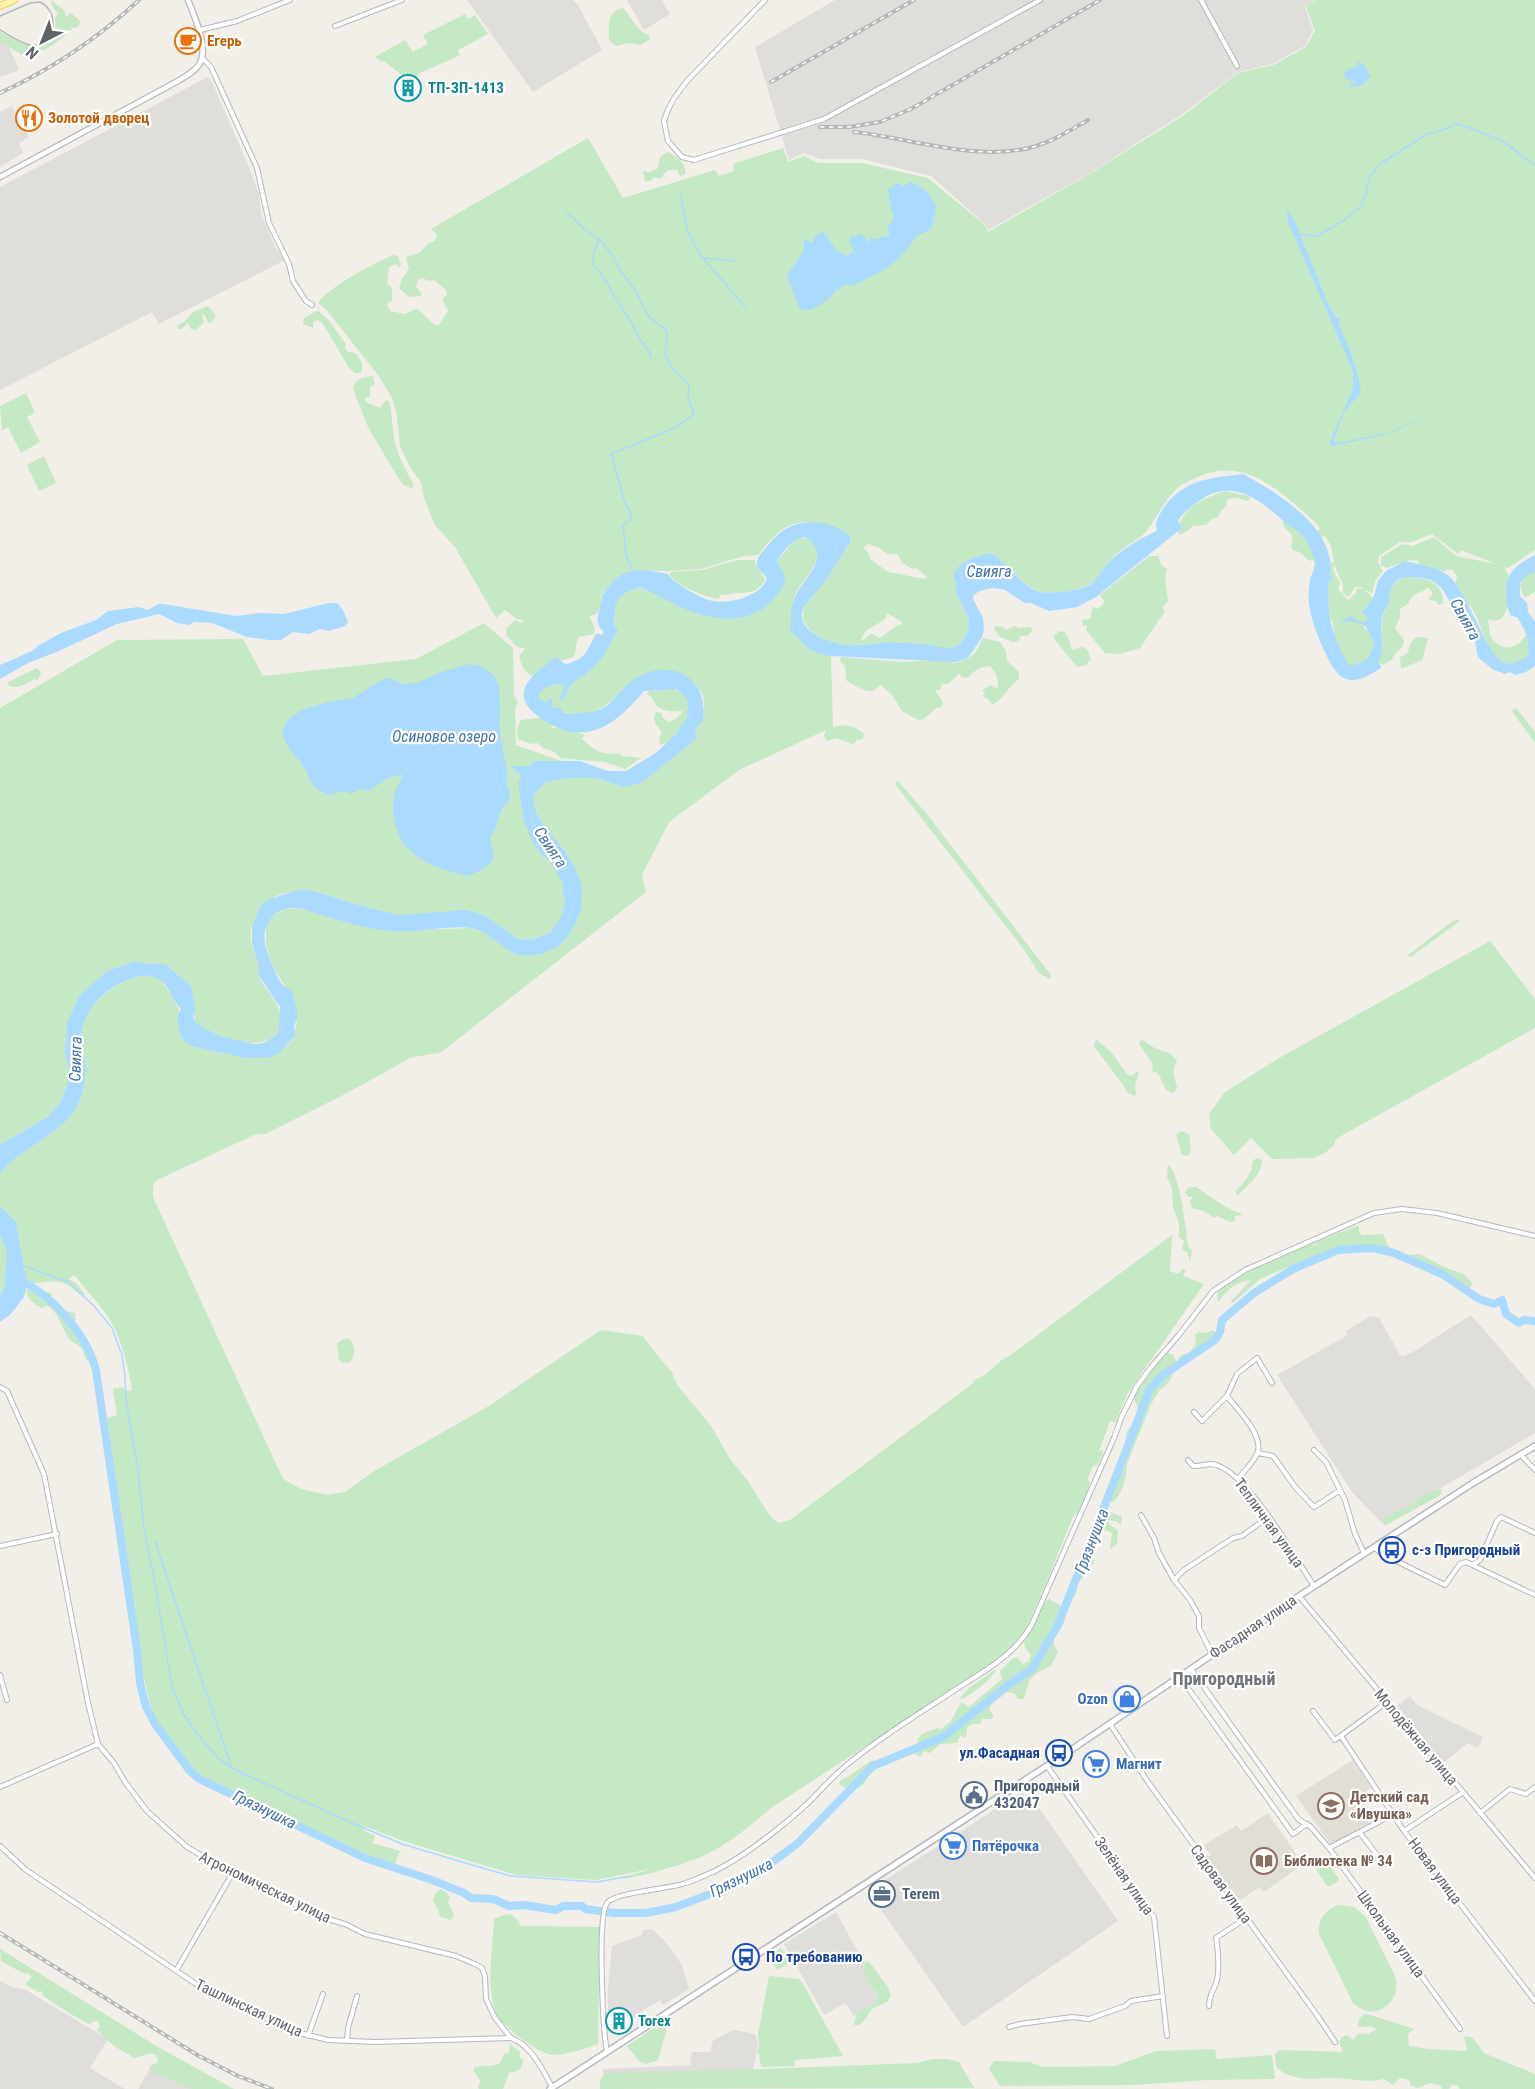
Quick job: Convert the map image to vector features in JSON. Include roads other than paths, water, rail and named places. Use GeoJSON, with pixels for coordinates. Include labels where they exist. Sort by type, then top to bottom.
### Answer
{"type":"FeatureCollection","features":[{"type":"Feature","properties":{"kind":"main road"},"geometry":{"type":"LineString","coordinates":[[0,6],[14,0]]}},
{"type":"Feature","properties":{"kind":"main road","name":"Фасадная улица"},"geometry":{"type":"LineString","coordinates":[[551,2088],[1047,1766],[1364,1553],[1535,1446]]}},
{"type":"Feature","properties":{"kind":"street"},"geometry":{"type":"LineString","coordinates":[[0,177],[179,80],[200,66],[202,58],[200,30],[188,0]]}},
{"type":"Feature","properties":{"kind":"street"},"geometry":{"type":"LineString","coordinates":[[200,30],[237,21],[290,0]]}},
{"type":"Feature","properties":{"kind":"street"},"geometry":{"type":"LineString","coordinates":[[335,27],[402,0]]}},
{"type":"Feature","properties":{"kind":"street"},"geometry":{"type":"LineString","coordinates":[[765,0],[686,82],[673,100],[664,121],[666,134],[671,146],[682,157],[694,160],[824,118],[1040,0]]}},
{"type":"Feature","properties":{"kind":"street"},"geometry":{"type":"LineString","coordinates":[[1201,0],[1237,66]]}},
{"type":"Feature","properties":{"kind":"street"},"geometry":{"type":"LineString","coordinates":[[202,58],[211,67],[257,168],[268,223],[289,264],[294,281],[306,301],[312,305]]}},
{"type":"Feature","properties":{"kind":"street"},"geometry":{"type":"LineString","coordinates":[[607,2052],[602,1998],[603,1928],[606,1904],[622,1894],[685,1884],[715,1871],[741,1855],[808,1803],[849,1762],[993,1666],[1017,1647],[1032,1624],[1137,1386],[1213,1291],[1245,1270],[1374,1214],[1384,1212],[1402,1209],[1437,1213],[1535,1236]]}},
{"type":"Feature","properties":{"kind":"street"},"geometry":{"type":"LineString","coordinates":[[1194,1412],[1202,1421],[1227,1396],[1237,1374],[1257,1358],[1272,1383]]}},
{"type":"Feature","properties":{"kind":"street","name":"Агрономическая улица"},"geometry":{"type":"LineString","coordinates":[[0,1387],[7,1391],[44,1474],[98,1744],[114,1763],[125,1782],[155,1819],[187,1847],[232,1874],[326,1920],[345,1924],[365,1934],[456,1956],[482,1968],[485,1976],[486,1999],[495,2018],[511,2038]]}},
{"type":"Feature","properties":{"kind":"street"},"geometry":{"type":"LineString","coordinates":[[1227,1396],[1251,1426],[1258,1445],[1258,1453],[1238,1479]]}},
{"type":"Feature","properties":{"kind":"street"},"geometry":{"type":"LineString","coordinates":[[1314,1450],[1326,1462],[1346,1504],[1355,1534],[1364,1553]]}},
{"type":"Feature","properties":{"kind":"street"},"geometry":{"type":"LineString","coordinates":[[1258,1453],[1273,1456],[1296,1488],[1314,1507],[1339,1491]]}},
{"type":"Feature","properties":{"kind":"street"},"geometry":{"type":"LineString","coordinates":[[1520,1454],[1535,1470]]}},
{"type":"Feature","properties":{"kind":"street","name":"Тепличная улица"},"geometry":{"type":"LineString","coordinates":[[1188,1460],[1192,1467],[1205,1463],[1218,1465],[1238,1479],[1268,1517],[1314,1586]]}},
{"type":"Feature","properties":{"kind":"street"},"geometry":{"type":"LineString","coordinates":[[1141,1515],[1174,1580],[1199,1616],[1199,1628],[1212,1654]]}},
{"type":"Feature","properties":{"kind":"street"},"geometry":{"type":"LineString","coordinates":[[1174,1580],[1184,1570],[1233,1538],[1242,1536],[1268,1517]]}},
{"type":"Feature","properties":{"kind":"street"},"geometry":{"type":"LineString","coordinates":[[1472,1565],[1480,1560],[1497,1521],[1501,1517],[1535,1533]]}},
{"type":"Feature","properties":{"kind":"street"},"geometry":{"type":"LineString","coordinates":[[0,1546],[57,1534]]}},
{"type":"Feature","properties":{"kind":"street"},"geometry":{"type":"LineString","coordinates":[[1374,1547],[1383,1554],[1445,1585],[1460,1564],[1466,1562],[1535,1595]]}},
{"type":"Feature","properties":{"kind":"street","name":"Молодёжная улица"},"geometry":{"type":"LineString","coordinates":[[1299,1596],[1535,1878]]}},
{"type":"Feature","properties":{"kind":"street","name":"Школьная улица"},"geometry":{"type":"LineString","coordinates":[[1191,1670],[1299,1820],[1307,1824],[1329,1848],[1460,2029]]}},
{"type":"Feature","properties":{"kind":"street"},"geometry":{"type":"LineString","coordinates":[[0,1675],[7,1700]]}},
{"type":"Feature","properties":{"kind":"street"},"geometry":{"type":"LineString","coordinates":[[1180,1677],[1293,1834],[1307,1824]]}},
{"type":"Feature","properties":{"kind":"street"},"geometry":{"type":"LineString","coordinates":[[1313,1711],[1335,1740],[1387,1702]]}},
{"type":"Feature","properties":{"kind":"street","name":"Садовая улица"},"geometry":{"type":"LineString","coordinates":[[1110,1724],[1148,1782],[1335,2042]]}},
{"type":"Feature","properties":{"kind":"street","name":"Новая улица"},"geometry":{"type":"LineString","coordinates":[[1341,1736],[1392,1815],[1535,2001]]}},
{"type":"Feature","properties":{"kind":"street"},"geometry":{"type":"LineString","coordinates":[[0,1787],[98,1744]]}},
{"type":"Feature","properties":{"kind":"street","name":"Зелёная улица"},"geometry":{"type":"LineString","coordinates":[[1047,1766],[1154,1917],[1167,2036]]}},
{"type":"Feature","properties":{"kind":"street"},"geometry":{"type":"LineString","coordinates":[[1480,1813],[1510,1790],[1526,1794],[1535,1787]]}},
{"type":"Feature","properties":{"kind":"street"},"geometry":{"type":"LineString","coordinates":[[1404,1831],[1462,1793]]}},
{"type":"Feature","properties":{"kind":"street"},"geometry":{"type":"LineString","coordinates":[[1329,1848],[1392,1815]]}},
{"type":"Feature","properties":{"kind":"street"},"geometry":{"type":"LineString","coordinates":[[1360,1833],[1384,1864]]}},
{"type":"Feature","properties":{"kind":"street","name":"Ташлинская улица"},"geometry":{"type":"LineString","coordinates":[[0,1846],[26,1870],[205,1990],[308,2036],[347,2041],[423,2042],[511,2038]]}},
{"type":"Feature","properties":{"kind":"street"},"geometry":{"type":"LineString","coordinates":[[176,1971],[232,1874]]}},
{"type":"Feature","properties":{"kind":"street"},"geometry":{"type":"LineString","coordinates":[[1209,2006],[1210,1993],[1217,1981],[1216,1938],[1246,1918]]}},
{"type":"Feature","properties":{"kind":"street"},"geometry":{"type":"LineString","coordinates":[[308,2036],[323,1994]]}},
{"type":"Feature","properties":{"kind":"street"},"geometry":{"type":"LineString","coordinates":[[347,2041],[348,2028],[357,1996]]}},
{"type":"Feature","properties":{"kind":"street"},"geometry":{"type":"LineString","coordinates":[[1009,2027],[1072,2018],[1089,2019],[1113,2012],[1131,2001],[1163,1996]]}},
{"type":"Feature","properties":{"kind":"street"},"geometry":{"type":"LineString","coordinates":[[511,2038],[524,2046],[539,2064],[551,2088]]}},
{"type":"Feature","properties":{"kind":"water"},"geometry":{"type":"Polygon","coordinates":[[[1358,62],[1362,63],[1371,77],[1360,86],[1349,87],[1351,83],[1356,82],[1346,79],[1344,74],[1350,68],[1356,68],[1358,62]]]}},
{"type":"Feature","properties":{"kind":"water"},"geometry":{"type":"Polygon","coordinates":[[[910,182],[926,191],[936,206],[931,228],[917,236],[898,259],[882,271],[854,286],[846,284],[836,289],[826,301],[815,308],[800,309],[787,276],[804,250],[804,241],[806,239],[812,244],[816,235],[824,232],[837,251],[847,256],[854,251],[849,240],[852,236],[859,234],[864,236],[869,243],[870,239],[878,240],[884,236],[887,237],[890,233],[887,227],[894,219],[887,190],[898,183],[903,186],[910,182]]]}},
{"type":"Feature","properties":{"kind":"water"},"geometry":{"type":"Polygon","coordinates":[[[1287,210],[1293,217],[1328,304],[1336,318],[1341,319],[1338,323],[1360,383],[1361,392],[1344,412],[1333,442],[1386,433],[1421,418],[1418,420],[1384,435],[1331,446],[1329,444],[1353,389],[1353,371],[1288,222],[1287,210]]]}},
{"type":"Feature","properties":{"kind":"water","name":"Свияга"},"geometry":{"type":"Polygon","coordinates":[[[1243,474],[1288,502],[1315,528],[1324,542],[1330,558],[1330,575],[1333,578],[1332,581],[1329,580],[1328,591],[1331,624],[1338,646],[1349,665],[1359,664],[1366,660],[1375,643],[1365,625],[1351,621],[1339,622],[1352,616],[1357,621],[1366,622],[1368,617],[1362,613],[1373,599],[1378,581],[1386,571],[1405,561],[1449,576],[1463,596],[1490,647],[1503,662],[1513,663],[1525,658],[1529,650],[1528,640],[1517,617],[1510,614],[1506,590],[1512,571],[1535,555],[1535,572],[1527,575],[1520,583],[1520,596],[1527,603],[1528,612],[1535,622],[1535,666],[1515,675],[1492,669],[1478,657],[1475,641],[1469,636],[1451,608],[1443,590],[1429,580],[1411,577],[1396,581],[1390,593],[1381,623],[1382,651],[1379,662],[1381,668],[1360,679],[1345,679],[1339,675],[1328,659],[1311,615],[1309,592],[1314,562],[1308,545],[1298,531],[1259,501],[1236,491],[1211,494],[1198,502],[1178,521],[1182,528],[1096,597],[1077,607],[1049,611],[1031,603],[1025,603],[1005,590],[993,588],[979,591],[973,599],[983,618],[982,637],[968,658],[956,662],[831,656],[817,653],[806,646],[790,629],[794,600],[815,565],[817,557],[817,550],[805,537],[792,542],[779,557],[777,561],[785,577],[783,584],[769,604],[754,614],[737,618],[704,615],[671,603],[641,587],[633,589],[618,600],[614,626],[618,629],[606,651],[588,673],[571,685],[562,701],[560,698],[564,686],[562,684],[545,688],[538,697],[545,703],[552,699],[553,708],[560,707],[564,713],[592,712],[608,705],[638,677],[656,670],[674,671],[690,679],[698,688],[703,703],[703,720],[695,729],[696,739],[641,783],[624,787],[596,778],[567,778],[545,782],[533,795],[537,814],[572,863],[581,886],[580,910],[567,937],[559,945],[535,955],[523,955],[509,950],[485,933],[471,928],[384,930],[356,925],[302,909],[284,909],[268,922],[264,936],[274,970],[282,984],[292,991],[298,1015],[294,1027],[295,1036],[280,1052],[272,1057],[246,1058],[194,1047],[184,1041],[181,1036],[177,1018],[181,1009],[161,981],[156,977],[143,976],[121,983],[104,994],[86,1016],[81,1035],[85,1080],[83,1092],[71,1116],[14,1160],[0,1174],[0,1145],[49,1116],[61,1101],[71,1075],[65,1052],[67,1023],[80,995],[107,971],[136,961],[165,964],[191,986],[195,1007],[193,1018],[196,1023],[219,1036],[254,1044],[264,1043],[276,1035],[279,1027],[280,1007],[259,976],[252,943],[252,925],[261,906],[267,900],[298,890],[310,890],[400,915],[466,910],[486,916],[517,939],[530,940],[550,933],[561,918],[565,903],[562,882],[550,861],[534,845],[524,820],[518,782],[522,776],[511,766],[529,766],[534,761],[580,761],[608,771],[626,771],[656,753],[675,735],[687,718],[688,700],[677,689],[644,691],[621,715],[597,730],[584,732],[570,732],[555,727],[536,715],[526,703],[524,691],[537,672],[555,657],[565,664],[578,660],[597,633],[602,635],[604,632],[598,620],[602,596],[623,574],[642,571],[668,574],[680,585],[706,599],[722,602],[741,599],[764,585],[767,578],[757,565],[758,560],[778,534],[800,523],[827,524],[850,536],[850,542],[827,578],[804,607],[802,614],[806,627],[825,640],[847,645],[910,643],[949,648],[962,641],[969,627],[967,615],[955,591],[957,584],[953,576],[963,563],[990,553],[1003,562],[1026,585],[1040,592],[1065,592],[1080,589],[1090,585],[1116,556],[1157,531],[1160,514],[1179,491],[1209,479],[1243,474]]]}},
{"type":"Feature","properties":{"kind":"water"},"geometry":{"type":"Polygon","coordinates":[[[337,603],[343,610],[348,622],[345,626],[329,631],[320,629],[309,634],[293,632],[281,640],[269,640],[247,637],[212,623],[194,622],[189,625],[177,623],[159,614],[117,624],[28,663],[0,679],[0,665],[32,651],[61,633],[96,620],[108,611],[139,607],[148,610],[158,604],[163,604],[236,616],[260,613],[284,614],[337,603]]]}},
{"type":"Feature","properties":{"kind":"water","name":"Осиновое озеро"},"geometry":{"type":"Polygon","coordinates":[[[469,664],[482,667],[491,673],[499,688],[501,736],[510,798],[502,809],[490,837],[492,861],[481,870],[464,876],[422,860],[413,854],[401,838],[393,807],[402,774],[388,778],[369,791],[361,789],[351,794],[342,791],[329,795],[315,788],[301,763],[288,747],[282,733],[287,721],[299,711],[328,702],[353,698],[385,678],[391,678],[402,684],[417,683],[438,673],[469,664]]]}},
{"type":"Feature","properties":{"kind":"water"},"geometry":{"type":"Polygon","coordinates":[[[0,1206],[16,1222],[27,1284],[24,1297],[10,1315],[0,1322],[0,1295],[5,1286],[7,1251],[0,1235],[0,1206]]]}},
{"type":"Feature","properties":{"kind":"waterway"},"geometry":{"type":"LineString","coordinates":[[1300,235],[1317,236],[1343,221],[1359,208],[1366,194],[1369,178],[1380,164],[1427,134],[1449,128],[1455,123],[1502,141],[1535,165]]}},
{"type":"Feature","properties":{"kind":"waterway"},"geometry":{"type":"LineString","coordinates":[[680,193],[688,232],[702,257],[746,308]]}},
{"type":"Feature","properties":{"kind":"waterway"},"geometry":{"type":"LineString","coordinates":[[566,213],[599,239],[613,256],[635,290],[648,316],[665,329],[667,334],[665,355],[672,368],[689,384],[688,398],[694,414],[675,428],[611,454],[626,506],[631,513],[631,519],[623,525],[626,554],[633,572]]}},
{"type":"Feature","properties":{"kind":"waterway"},"geometry":{"type":"LineString","coordinates":[[599,239],[593,256],[593,264],[651,357]]}},
{"type":"Feature","properties":{"kind":"waterway"},"geometry":{"type":"LineString","coordinates":[[704,258],[734,261]]}},
{"type":"Feature","properties":{"kind":"waterway","name":"Грязнушка"},"geometry":{"type":"LineString","coordinates":[[18,1279],[43,1295],[66,1317],[84,1342],[96,1370],[140,1683],[146,1707],[155,1724],[190,1771],[199,1779],[365,1858],[432,1880],[471,1898],[493,1899],[509,1906],[524,1905],[556,1910],[563,1906],[582,1906],[585,1909],[615,1913],[646,1913],[676,1907],[723,1889],[767,1866],[798,1843],[873,1766],[943,1737],[1008,1685],[1032,1669],[1058,1625],[1150,1389],[1163,1375],[1215,1340],[1220,1332],[1222,1320],[1254,1293],[1293,1269],[1338,1250],[1373,1248],[1394,1253],[1442,1274],[1479,1299],[1494,1304],[1502,1300],[1506,1314],[1519,1323],[1524,1320],[1535,1321]]}},
{"type":"Feature","properties":{"kind":"waterway"},"geometry":{"type":"LineString","coordinates":[[22,1265],[68,1282],[94,1306],[112,1328],[122,1355],[144,1529],[172,1687],[183,1713],[218,1758],[242,1773],[402,1844],[489,1870],[511,1876],[597,1882],[630,1876]]}},
{"type":"Feature","properties":{"kind":"waterway"},"geometry":{"type":"LineString","coordinates":[[155,1541],[231,1766]]}},
{"type":"Feature","properties":{"kind":"tram line"},"geometry":{"type":"LineString","coordinates":[[0,16],[30,3],[40,2],[47,7],[53,21],[50,35],[39,44],[26,44],[0,30]]}},
{"type":"Feature","properties":{"kind":"railway"},"geometry":{"type":"LineString","coordinates":[[0,93],[38,74],[73,52],[107,28],[139,0]]}},
{"type":"Feature","properties":{"kind":"railway"},"geometry":{"type":"LineString","coordinates":[[771,82],[914,0]]}},
{"type":"Feature","properties":{"kind":"railway"},"geometry":{"type":"LineString","coordinates":[[820,127],[849,127],[880,122],[911,109],[1100,0]]}},
{"type":"Feature","properties":{"kind":"railway"},"geometry":{"type":"LineString","coordinates":[[854,132],[964,150],[1008,151],[1044,143],[1088,120]]}},
{"type":"Feature","properties":{"kind":"railway"},"geometry":{"type":"LineString","coordinates":[[0,1933],[199,2056],[238,2076],[272,2089]]}},
{"type":"Feature","properties":{"kind":"place","name":"Егерь"},"geometry":{"type":"Point","coordinates":[188,41]}},
{"type":"Feature","properties":{"kind":"place","name":"ТП-ЗП-1413"},"geometry":{"type":"Point","coordinates":[408,88]}},
{"type":"Feature","properties":{"kind":"place","name":"Золотой дворец"},"geometry":{"type":"Point","coordinates":[29,118]}},
{"type":"Feature","properties":{"kind":"place","name":"с-з Пригородный"},"geometry":{"type":"Point","coordinates":[1392,1550]}},
{"type":"Feature","properties":{"kind":"place","name":"Ozon"},"geometry":{"type":"Point","coordinates":[1127,1699]}},
{"type":"Feature","properties":{"kind":"place","name":"ул.Фасадная"},"geometry":{"type":"Point","coordinates":[1059,1753]}},
{"type":"Feature","properties":{"kind":"place","name":"Магнит"},"geometry":{"type":"Point","coordinates":[1096,1764]}},
{"type":"Feature","properties":{"kind":"place","name":"Пригородный 432047"},"geometry":{"type":"Point","coordinates":[974,1795]}},
{"type":"Feature","properties":{"kind":"place","name":"Детский сад «Ивушка»"},"geometry":{"type":"Point","coordinates":[1331,1806]}},
{"type":"Feature","properties":{"kind":"place","name":"Пятёрочка"},"geometry":{"type":"Point","coordinates":[953,1846]}},
{"type":"Feature","properties":{"kind":"place","name":"Библиотека № 34"},"geometry":{"type":"Point","coordinates":[1264,1861]}},
{"type":"Feature","properties":{"kind":"place","name":"Terem"},"geometry":{"type":"Point","coordinates":[882,1894]}},
{"type":"Feature","properties":{"kind":"place","name":"По требованию"},"geometry":{"type":"Point","coordinates":[746,1957]}},
{"type":"Feature","properties":{"kind":"place","name":"Torex"},"geometry":{"type":"Point","coordinates":[619,2021]}},
{"type":"Feature","properties":{"kind":"district","name":"Пригородный"},"geometry":{"type":"Point","coordinates":[1224,1679]}}]}
